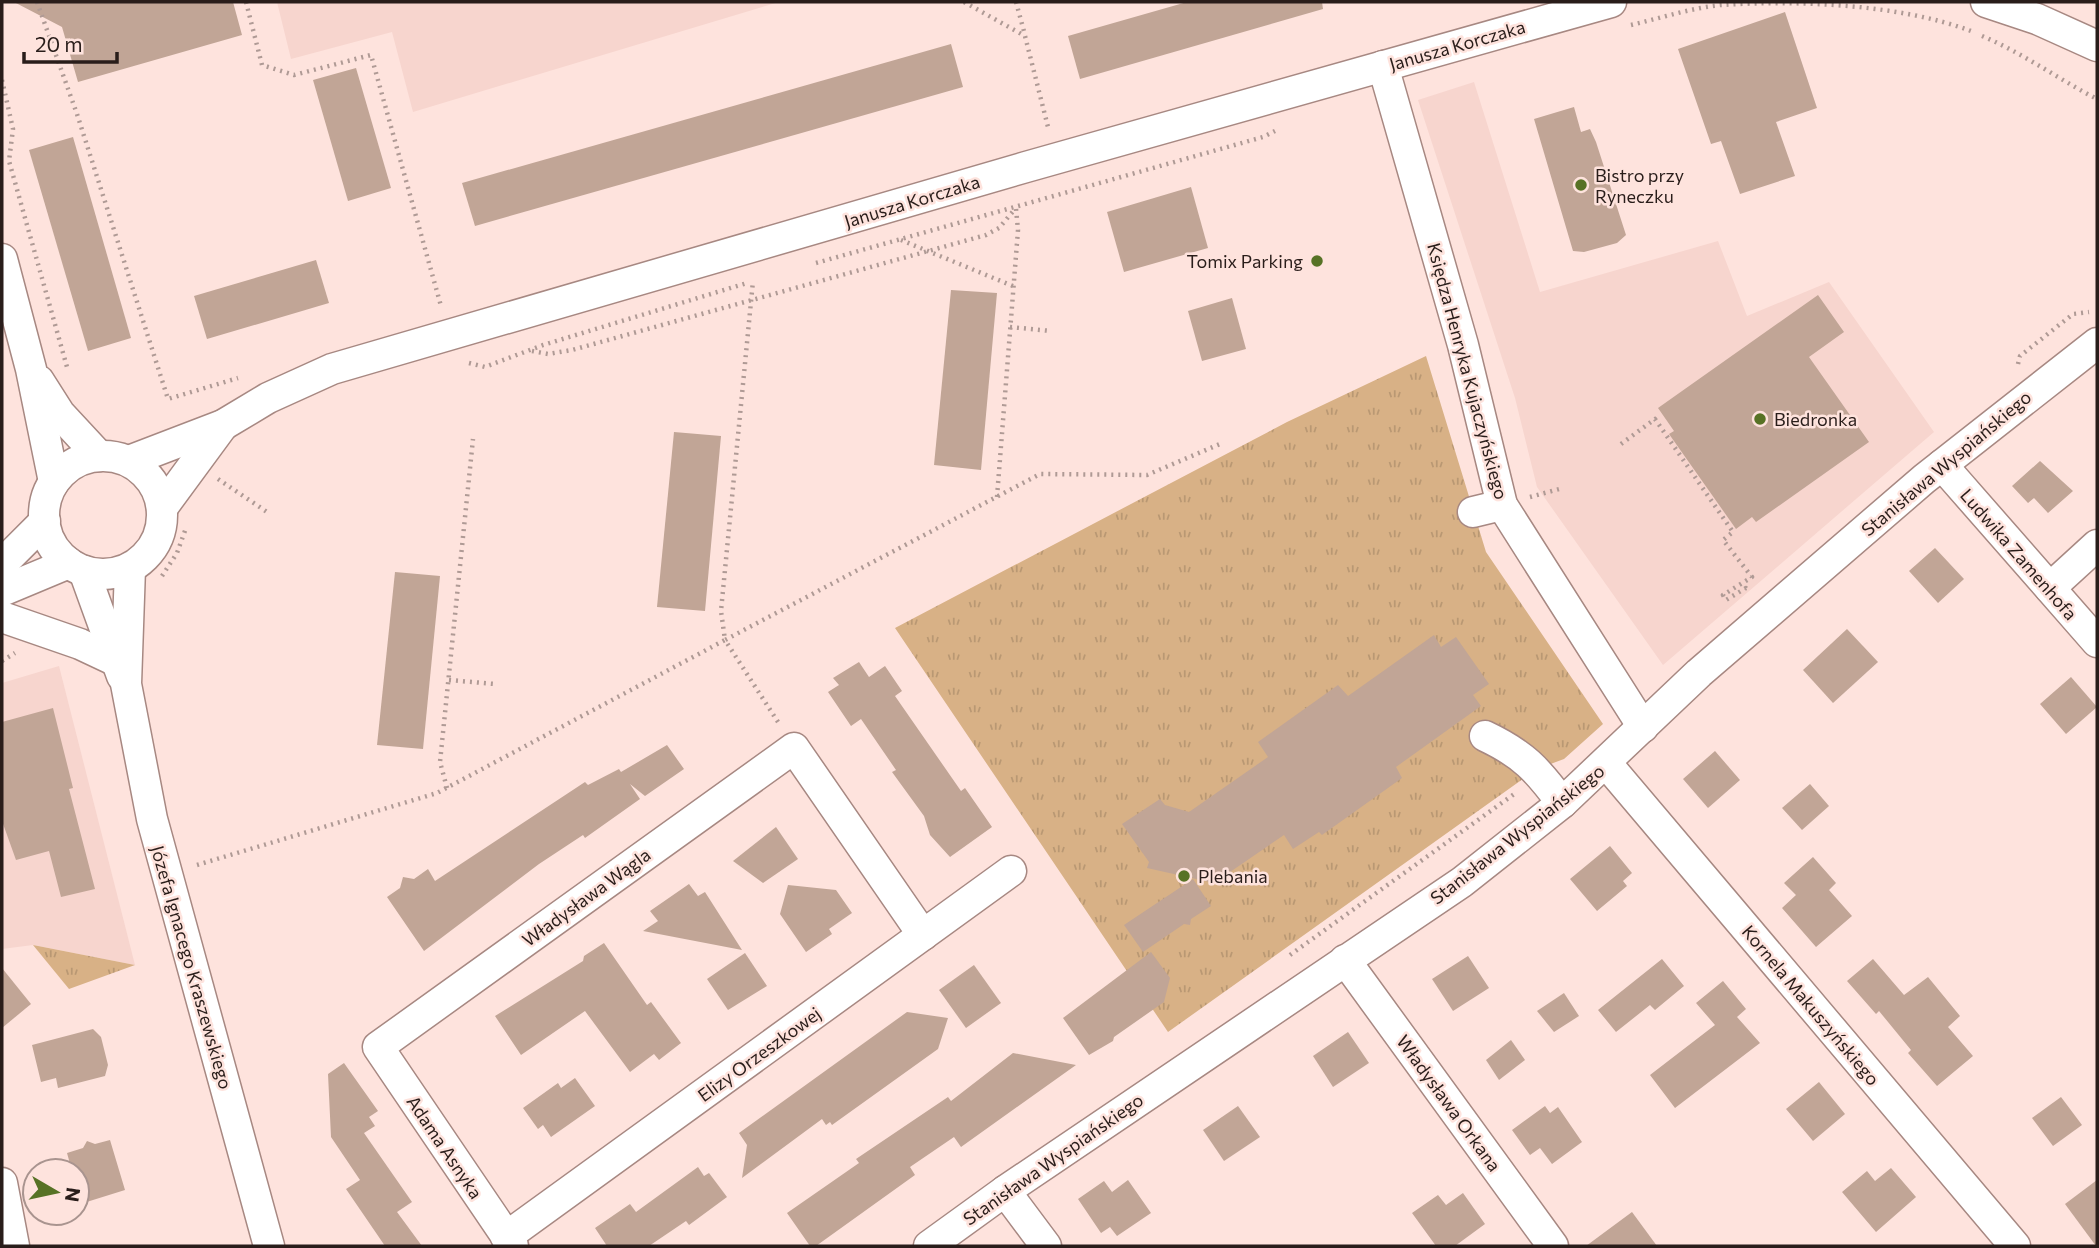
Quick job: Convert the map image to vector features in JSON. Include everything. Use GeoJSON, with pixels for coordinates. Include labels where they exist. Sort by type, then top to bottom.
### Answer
{"type":"FeatureCollection","features":[{"type":"Feature","properties":{"kind":"street"},"geometry":{"type":"LineString","coordinates":[[2004,4],[2097,46]]}},
{"type":"Feature","properties":{"kind":"street","name":"Janusza Korczaka"},"geometry":{"type":"LineString","coordinates":[[129,461],[223,425],[268,398],[332,369],[1383,66],[1615,15]]}},
{"type":"Feature","properties":{"kind":"street","name":"Księdza Henryka Kujaczyńskiego"},"geometry":{"type":"LineString","coordinates":[[1383,66],[1462,345],[1502,505],[1614,686],[1643,727]]}},
{"type":"Feature","properties":{"kind":"street"},"geometry":{"type":"LineString","coordinates":[[2,259],[31,369],[54,482]]}},
{"type":"Feature","properties":{"kind":"street","name":"Stanisława Wyspiańskiego"},"geometry":{"type":"LineString","coordinates":[[929,1246],[1005,1191],[1462,882],[1554,792],[1606,764],[1699,673],[1941,465],[2097,343]]}},
{"type":"Feature","properties":{"kind":"street"},"geometry":{"type":"LineString","coordinates":[[31,369],[60,414],[99,456]]}},
{"type":"Feature","properties":{"kind":"street","name":"Janusza Korczaka"},"geometry":{"type":"LineString","coordinates":[[176,514],[223,425]]}},
{"type":"Feature","properties":{"kind":"street"},"geometry":{"type":"LineString","coordinates":[[2,592],[76,567],[107,574],[130,568],[145,557],[156,543],[162,526],[176,514],[145,473],[129,461],[99,456],[66,469],[54,482],[45,507],[48,537],[76,567]]}},
{"type":"Feature","properties":{"kind":"street","name":"Ludwika Zamenhofa"},"geometry":{"type":"LineString","coordinates":[[1941,465],[2097,642]]}},
{"type":"Feature","properties":{"kind":"street"},"geometry":{"type":"LineString","coordinates":[[1473,512],[1502,505]]}},
{"type":"Feature","properties":{"kind":"street"},"geometry":{"type":"LineString","coordinates":[[2,564],[45,521]]}},
{"type":"Feature","properties":{"kind":"street"},"geometry":{"type":"LineString","coordinates":[[2050,588],[2097,545]]}},
{"type":"Feature","properties":{"kind":"street","name":"Józefa Ignacego Kraszewskiego"},"geometry":{"type":"LineString","coordinates":[[76,567],[120,672],[163,870],[269,1246]]}},
{"type":"Feature","properties":{"kind":"street","name":"Józefa Ignacego Kraszewskiego"},"geometry":{"type":"LineString","coordinates":[[120,672],[130,568]]}},
{"type":"Feature","properties":{"kind":"street"},"geometry":{"type":"LineString","coordinates":[[2,617],[80,644],[120,672]]}},
{"type":"Feature","properties":{"kind":"street"},"geometry":{"type":"LineString","coordinates":[[1485,736],[1515,750],[1537,769],[1554,792]]}},
{"type":"Feature","properties":{"kind":"street"},"geometry":{"type":"LineString","coordinates":[[794,748],[923,935]]}},
{"type":"Feature","properties":{"kind":"street","name":"Władysława Wągla"},"geometry":{"type":"LineString","coordinates":[[378,1047],[794,748]]}},
{"type":"Feature","properties":{"kind":"street","name":"Kornela Makuszyńskiego"},"geometry":{"type":"LineString","coordinates":[[1606,764],[2015,1246]]}},
{"type":"Feature","properties":{"kind":"street","name":"Elizy Orzeszkowej"},"geometry":{"type":"LineString","coordinates":[[509,1241],[1011,871]]}},
{"type":"Feature","properties":{"kind":"street","name":"Władysława Orkana"},"geometry":{"type":"LineString","coordinates":[[1345,960],[1553,1246]]}},
{"type":"Feature","properties":{"kind":"street","name":"Adama Asnyka"},"geometry":{"type":"LineString","coordinates":[[378,1047],[509,1241]]}},
{"type":"Feature","properties":{"kind":"street"},"geometry":{"type":"LineString","coordinates":[[2,1183],[14,1246]]}},
{"type":"Feature","properties":{"kind":"street"},"geometry":{"type":"LineString","coordinates":[[1005,1191],[1045,1246]]}},
{"type":"Feature","properties":{"kind":"path"},"geometry":{"type":"LineString","coordinates":[[37,2],[77,114],[168,400]]}},
{"type":"Feature","properties":{"kind":"path"},"geometry":{"type":"LineString","coordinates":[[246,2],[262,65],[294,75],[371,55],[443,314]]}},
{"type":"Feature","properties":{"kind":"path"},"geometry":{"type":"LineString","coordinates":[[964,2],[1025,36]]}},
{"type":"Feature","properties":{"kind":"path"},"geometry":{"type":"LineString","coordinates":[[1016,2],[1052,142]]}},
{"type":"Feature","properties":{"kind":"path"},"geometry":{"type":"LineString","coordinates":[[1615,15],[1772,2],[1849,6],[1934,18],[2021,52],[2062,81],[2097,99]]}},
{"type":"Feature","properties":{"kind":"path"},"geometry":{"type":"LineString","coordinates":[[2,80],[13,129],[9,162],[68,369]]}},
{"type":"Feature","properties":{"kind":"path"},"geometry":{"type":"LineString","coordinates":[[812,264],[1016,209],[1263,137],[1280,128]]}},
{"type":"Feature","properties":{"kind":"path"},"geometry":{"type":"LineString","coordinates":[[764,278],[531,351],[548,354],[572,350],[986,235],[999,228],[1016,209]]}},
{"type":"Feature","properties":{"kind":"path"},"geometry":{"type":"LineString","coordinates":[[997,498],[1018,230],[1016,209]]}},
{"type":"Feature","properties":{"kind":"path"},"geometry":{"type":"LineString","coordinates":[[900,240],[1013,286]]}},
{"type":"Feature","properties":{"kind":"path"},"geometry":{"type":"LineString","coordinates":[[752,281],[722,611],[725,640],[794,748]]}},
{"type":"Feature","properties":{"kind":"path"},"geometry":{"type":"LineString","coordinates":[[1010,327],[1051,331]]}},
{"type":"Feature","properties":{"kind":"path"},"geometry":{"type":"LineString","coordinates":[[1622,443],[1655,419],[1733,532],[1723,540],[1752,577],[1723,595],[1726,600],[1746,588],[1753,599]]}},
{"type":"Feature","properties":{"kind":"path"},"geometry":{"type":"LineString","coordinates":[[447,788],[440,762],[473,439]]}},
{"type":"Feature","properties":{"kind":"path"},"geometry":{"type":"LineString","coordinates":[[192,866],[293,838],[447,788],[1040,474],[1147,475],[1220,444]]}},
{"type":"Feature","properties":{"kind":"path"},"geometry":{"type":"LineString","coordinates":[[209,488],[216,477],[267,512]]}},
{"type":"Feature","properties":{"kind":"path"},"geometry":{"type":"LineString","coordinates":[[154,586],[177,553],[176,514]]}},
{"type":"Feature","properties":{"kind":"path"},"geometry":{"type":"LineString","coordinates":[[449,680],[495,684]]}},
{"type":"Feature","properties":{"kind":"path"},"geometry":{"type":"LineString","coordinates":[[1290,955],[1525,786],[1554,792]]}},
{"type":"Feature","properties":{"kind":"shaded area"},"geometry":{"type":"Polygon","coordinates":[[[277,2],[779,2],[413,112],[392,32],[291,59],[277,2]]]}},
{"type":"Feature","properties":{"kind":"shaded area"},"geometry":{"type":"Polygon","coordinates":[[[1474,82],[1540,292],[1718,241],[1747,316],[1829,282],[1934,432],[1663,665],[1537,487],[1515,398],[1418,100],[1474,82]]]}},
{"type":"Feature","properties":{"kind":"shaded area"},"geometry":{"type":"Polygon","coordinates":[[[59,666],[135,965],[33,945],[2,949],[2,683],[59,666]]]}},
{"type":"Feature","properties":{"kind":"green space"},"geometry":{"type":"Polygon","coordinates":[[[1426,356],[1486,552],[1603,724],[1564,759],[1537,769],[1168,1032],[895,628],[1287,422],[1426,356]]]}},
{"type":"Feature","properties":{"kind":"green space"},"geometry":{"type":"Polygon","coordinates":[[[33,945],[135,965],[69,989],[33,945]]]}},
{"type":"Feature","properties":{"kind":"building"},"geometry":{"type":"Polygon","coordinates":[[[14,2],[233,2],[242,35],[78,82],[62,27],[14,2]]]}},
{"type":"Feature","properties":{"kind":"building"},"geometry":{"type":"Polygon","coordinates":[[[1187,2],[1322,2],[1323,9],[1080,79],[1068,36],[1187,2]]]}},
{"type":"Feature","properties":{"kind":"building"},"geometry":{"type":"Polygon","coordinates":[[[1785,12],[1817,108],[1776,122],[1795,176],[1740,194],[1721,141],[1711,144],[1678,49],[1785,12]]]}},
{"type":"Feature","properties":{"kind":"building"},"geometry":{"type":"Polygon","coordinates":[[[951,44],[963,87],[475,226],[462,183],[951,44]]]}},
{"type":"Feature","properties":{"kind":"building"},"geometry":{"type":"Polygon","coordinates":[[[356,68],[391,188],[348,201],[313,80],[356,68]]]}},
{"type":"Feature","properties":{"kind":"building"},"geometry":{"type":"Polygon","coordinates":[[[1574,107],[1581,132],[1590,129],[1596,142],[1626,235],[1617,243],[1584,252],[1573,251],[1534,119],[1574,107]]]}},
{"type":"Feature","properties":{"kind":"building"},"geometry":{"type":"Polygon","coordinates":[[[73,137],[131,338],[88,351],[29,150],[73,137]]]}},
{"type":"Feature","properties":{"kind":"building"},"geometry":{"type":"Polygon","coordinates":[[[1191,187],[1208,248],[1124,272],[1107,212],[1191,187]]]}},
{"type":"Feature","properties":{"kind":"building"},"geometry":{"type":"Polygon","coordinates":[[[316,260],[329,303],[207,339],[194,296],[316,260]]]}},
{"type":"Feature","properties":{"kind":"building"},"geometry":{"type":"Polygon","coordinates":[[[951,290],[997,293],[981,470],[934,465],[951,290]]]}},
{"type":"Feature","properties":{"kind":"building","name":"Biedronka"},"geometry":{"type":"Polygon","coordinates":[[[1818,295],[1844,332],[1809,357],[1869,442],[1756,522],[1752,517],[1736,529],[1669,434],[1674,431],[1658,408],[1818,295]]]}},
{"type":"Feature","properties":{"kind":"building"},"geometry":{"type":"Polygon","coordinates":[[[1232,298],[1246,349],[1202,361],[1188,311],[1232,298]]]}},
{"type":"Feature","properties":{"kind":"building"},"geometry":{"type":"Polygon","coordinates":[[[674,432],[721,436],[705,611],[657,607],[674,432]]]}},
{"type":"Feature","properties":{"kind":"building"},"geometry":{"type":"Polygon","coordinates":[[[2040,461],[2073,491],[2048,513],[2034,498],[2028,503],[2012,486],[2040,461]]]}},
{"type":"Feature","properties":{"kind":"building"},"geometry":{"type":"Polygon","coordinates":[[[1935,548],[1964,579],[1938,603],[1909,571],[1935,548]]]}},
{"type":"Feature","properties":{"kind":"building"},"geometry":{"type":"Polygon","coordinates":[[[395,572],[440,576],[423,749],[377,745],[395,572]]]}},
{"type":"Feature","properties":{"kind":"building"},"geometry":{"type":"Polygon","coordinates":[[[1847,629],[1878,662],[1833,703],[1803,670],[1847,629]]]}},
{"type":"Feature","properties":{"kind":"building"},"geometry":{"type":"Polygon","coordinates":[[[1434,635],[1441,647],[1456,637],[1489,684],[1473,695],[1481,706],[1396,767],[1402,778],[1322,835],[1319,832],[1293,849],[1284,835],[1214,883],[1147,868],[1149,862],[1122,824],[1160,799],[1165,805],[1189,812],[1268,757],[1258,742],[1338,685],[1348,696],[1434,635]]]}},
{"type":"Feature","properties":{"kind":"building"},"geometry":{"type":"Polygon","coordinates":[[[859,662],[869,677],[885,666],[902,691],[895,696],[961,791],[965,788],[992,827],[950,857],[930,835],[924,816],[892,772],[896,770],[861,719],[851,726],[828,692],[839,685],[833,678],[859,662]]]}},
{"type":"Feature","properties":{"kind":"building"},"geometry":{"type":"Polygon","coordinates":[[[2071,677],[2097,707],[2066,734],[2040,704],[2071,677]]]}},
{"type":"Feature","properties":{"kind":"building"},"geometry":{"type":"Polygon","coordinates":[[[53,708],[73,788],[69,789],[95,889],[61,897],[49,851],[16,860],[2,821],[2,722],[53,708]]]}},
{"type":"Feature","properties":{"kind":"building"},"geometry":{"type":"Polygon","coordinates":[[[667,745],[684,769],[645,796],[630,784],[640,799],[585,838],[583,835],[539,864],[424,951],[387,897],[400,888],[403,877],[414,879],[428,869],[435,881],[585,782],[588,785],[619,769],[621,772],[667,745]]]}},
{"type":"Feature","properties":{"kind":"building"},"geometry":{"type":"Polygon","coordinates":[[[1715,751],[1740,780],[1708,808],[1683,779],[1715,751]]]}},
{"type":"Feature","properties":{"kind":"building"},"geometry":{"type":"Polygon","coordinates":[[[1810,784],[1829,806],[1802,830],[1782,808],[1810,784]]]}},
{"type":"Feature","properties":{"kind":"building"},"geometry":{"type":"Polygon","coordinates":[[[776,827],[798,859],[763,883],[733,861],[776,827]]]}},
{"type":"Feature","properties":{"kind":"building"},"geometry":{"type":"Polygon","coordinates":[[[1610,846],[1632,873],[1623,881],[1627,886],[1597,911],[1570,879],[1610,846]]]}},
{"type":"Feature","properties":{"kind":"building"},"geometry":{"type":"Polygon","coordinates":[[[1813,857],[1836,883],[1829,890],[1852,916],[1816,947],[1782,908],[1796,895],[1784,883],[1813,857]]]}},
{"type":"Feature","properties":{"kind":"building"},"geometry":{"type":"Polygon","coordinates":[[[1193,879],[1211,906],[1191,919],[1190,925],[1184,924],[1143,952],[1124,925],[1193,879]]]}},
{"type":"Feature","properties":{"kind":"building"},"geometry":{"type":"Polygon","coordinates":[[[689,884],[698,896],[705,892],[742,950],[643,931],[658,921],[650,911],[689,884]]]}},
{"type":"Feature","properties":{"kind":"building"},"geometry":{"type":"Polygon","coordinates":[[[788,885],[836,890],[852,913],[829,929],[832,934],[806,952],[780,914],[788,885]]]}},
{"type":"Feature","properties":{"kind":"building"},"geometry":{"type":"Polygon","coordinates":[[[604,943],[647,1005],[651,1002],[681,1043],[659,1060],[654,1054],[630,1072],[585,1011],[521,1055],[495,1016],[583,961],[584,956],[604,943]]]}},
{"type":"Feature","properties":{"kind":"building"},"geometry":{"type":"Polygon","coordinates":[[[1151,952],[1170,978],[1164,1002],[1114,1037],[1113,1041],[1089,1055],[1063,1018],[1151,952]]]}},
{"type":"Feature","properties":{"kind":"building"},"geometry":{"type":"Polygon","coordinates":[[[745,953],[767,986],[728,1010],[707,979],[745,953]]]}},
{"type":"Feature","properties":{"kind":"building"},"geometry":{"type":"Polygon","coordinates":[[[1468,956],[1489,988],[1453,1011],[1432,979],[1468,956]]]}},
{"type":"Feature","properties":{"kind":"building"},"geometry":{"type":"Polygon","coordinates":[[[1662,959],[1684,986],[1655,1010],[1650,1005],[1616,1032],[1598,1010],[1662,959]]]}},
{"type":"Feature","properties":{"kind":"building"},"geometry":{"type":"Polygon","coordinates":[[[1873,959],[1904,995],[1928,977],[1960,1016],[1948,1027],[1973,1056],[1937,1086],[1908,1053],[1911,1050],[1879,1011],[1876,1014],[1847,981],[1873,959]]]}},
{"type":"Feature","properties":{"kind":"building"},"geometry":{"type":"Polygon","coordinates":[[[974,965],[1001,1003],[966,1028],[939,990],[974,965]]]}},
{"type":"Feature","properties":{"kind":"building"},"geometry":{"type":"Polygon","coordinates":[[[2,968],[31,1004],[2,1028],[2,968]]]}},
{"type":"Feature","properties":{"kind":"building"},"geometry":{"type":"Polygon","coordinates":[[[1723,981],[1746,1009],[1737,1017],[1760,1043],[1675,1108],[1650,1075],[1715,1025],[1696,1003],[1723,981]]]}},
{"type":"Feature","properties":{"kind":"building"},"geometry":{"type":"Polygon","coordinates":[[[1564,993],[1579,1016],[1554,1032],[1537,1011],[1564,993]]]}},
{"type":"Feature","properties":{"kind":"building"},"geometry":{"type":"Polygon","coordinates":[[[907,1012],[948,1018],[938,1049],[832,1125],[830,1122],[826,1125],[822,1119],[742,1178],[747,1145],[739,1133],[907,1012]]]}},
{"type":"Feature","properties":{"kind":"building"},"geometry":{"type":"Polygon","coordinates":[[[93,1029],[101,1037],[108,1065],[105,1076],[58,1088],[56,1078],[41,1082],[32,1045],[93,1029]]]}},
{"type":"Feature","properties":{"kind":"building"},"geometry":{"type":"Polygon","coordinates":[[[1348,1032],[1369,1063],[1333,1087],[1313,1056],[1348,1032]]]}},
{"type":"Feature","properties":{"kind":"building"},"geometry":{"type":"Polygon","coordinates":[[[1511,1040],[1525,1060],[1499,1080],[1486,1060],[1511,1040]]]}},
{"type":"Feature","properties":{"kind":"building"},"geometry":{"type":"Polygon","coordinates":[[[1013,1053],[1076,1065],[961,1147],[954,1137],[910,1167],[915,1175],[816,1246],[810,1246],[787,1213],[859,1163],[856,1159],[948,1097],[951,1101],[1013,1053]]]}},
{"type":"Feature","properties":{"kind":"building"},"geometry":{"type":"Polygon","coordinates":[[[344,1063],[378,1111],[369,1117],[375,1126],[364,1133],[412,1202],[397,1212],[422,1246],[385,1246],[346,1189],[360,1180],[331,1137],[328,1074],[344,1063]]]}},
{"type":"Feature","properties":{"kind":"building"},"geometry":{"type":"Polygon","coordinates":[[[575,1078],[595,1106],[551,1137],[543,1125],[538,1129],[523,1108],[558,1083],[561,1088],[575,1078]]]}},
{"type":"Feature","properties":{"kind":"building"},"geometry":{"type":"Polygon","coordinates":[[[1819,1082],[1845,1114],[1813,1141],[1786,1109],[1819,1082]]]}},
{"type":"Feature","properties":{"kind":"building"},"geometry":{"type":"Polygon","coordinates":[[[2061,1097],[2082,1125],[2053,1146],[2032,1118],[2061,1097]]]}},
{"type":"Feature","properties":{"kind":"building"},"geometry":{"type":"Polygon","coordinates":[[[1238,1106],[1260,1137],[1224,1161],[1203,1130],[1238,1106]]]}},
{"type":"Feature","properties":{"kind":"building"},"geometry":{"type":"Polygon","coordinates":[[[1545,1106],[1550,1113],[1558,1107],[1582,1142],[1552,1164],[1540,1148],[1530,1155],[1512,1130],[1545,1106]]]}},
{"type":"Feature","properties":{"kind":"building"},"geometry":{"type":"Polygon","coordinates":[[[110,1140],[125,1190],[91,1201],[91,1157],[68,1157],[67,1153],[83,1148],[87,1141],[95,1144],[110,1140]]]}},
{"type":"Feature","properties":{"kind":"building"},"geometry":{"type":"Polygon","coordinates":[[[698,1167],[704,1176],[709,1173],[727,1197],[689,1225],[686,1221],[649,1246],[607,1246],[595,1228],[630,1204],[636,1212],[698,1167]]]}},
{"type":"Feature","properties":{"kind":"building"},"geometry":{"type":"Polygon","coordinates":[[[1891,1168],[1916,1197],[1876,1232],[1842,1192],[1867,1171],[1875,1181],[1891,1168]]]}},
{"type":"Feature","properties":{"kind":"building"},"geometry":{"type":"Polygon","coordinates":[[[1128,1180],[1151,1213],[1117,1236],[1110,1227],[1101,1233],[1078,1199],[1104,1181],[1112,1192],[1128,1180]]]}},
{"type":"Feature","properties":{"kind":"building"},"geometry":{"type":"Polygon","coordinates":[[[2097,1180],[2097,1246],[2096,1246],[2065,1204],[2097,1180]]]}},
{"type":"Feature","properties":{"kind":"building"},"geometry":{"type":"Polygon","coordinates":[[[1463,1193],[1485,1224],[1455,1246],[1436,1246],[1412,1213],[1438,1195],[1446,1205],[1463,1193]]]}},
{"type":"Feature","properties":{"kind":"building"},"geometry":{"type":"Polygon","coordinates":[[[1632,1212],[1657,1246],[1586,1246],[1632,1212]]]}},
{"type":"Feature","properties":{"kind":"place","name":"Bistro przy Ryneczku"},"geometry":{"type":"Point","coordinates":[1581,185]}},
{"type":"Feature","properties":{"kind":"place","name":"Tomix Parking"},"geometry":{"type":"Point","coordinates":[1317,261]}},
{"type":"Feature","properties":{"kind":"place","name":"Biedronka"},"geometry":{"type":"Point","coordinates":[1760,419]}},
{"type":"Feature","properties":{"kind":"place","name":"Plebania"},"geometry":{"type":"Point","coordinates":[1184,876]}}]}
